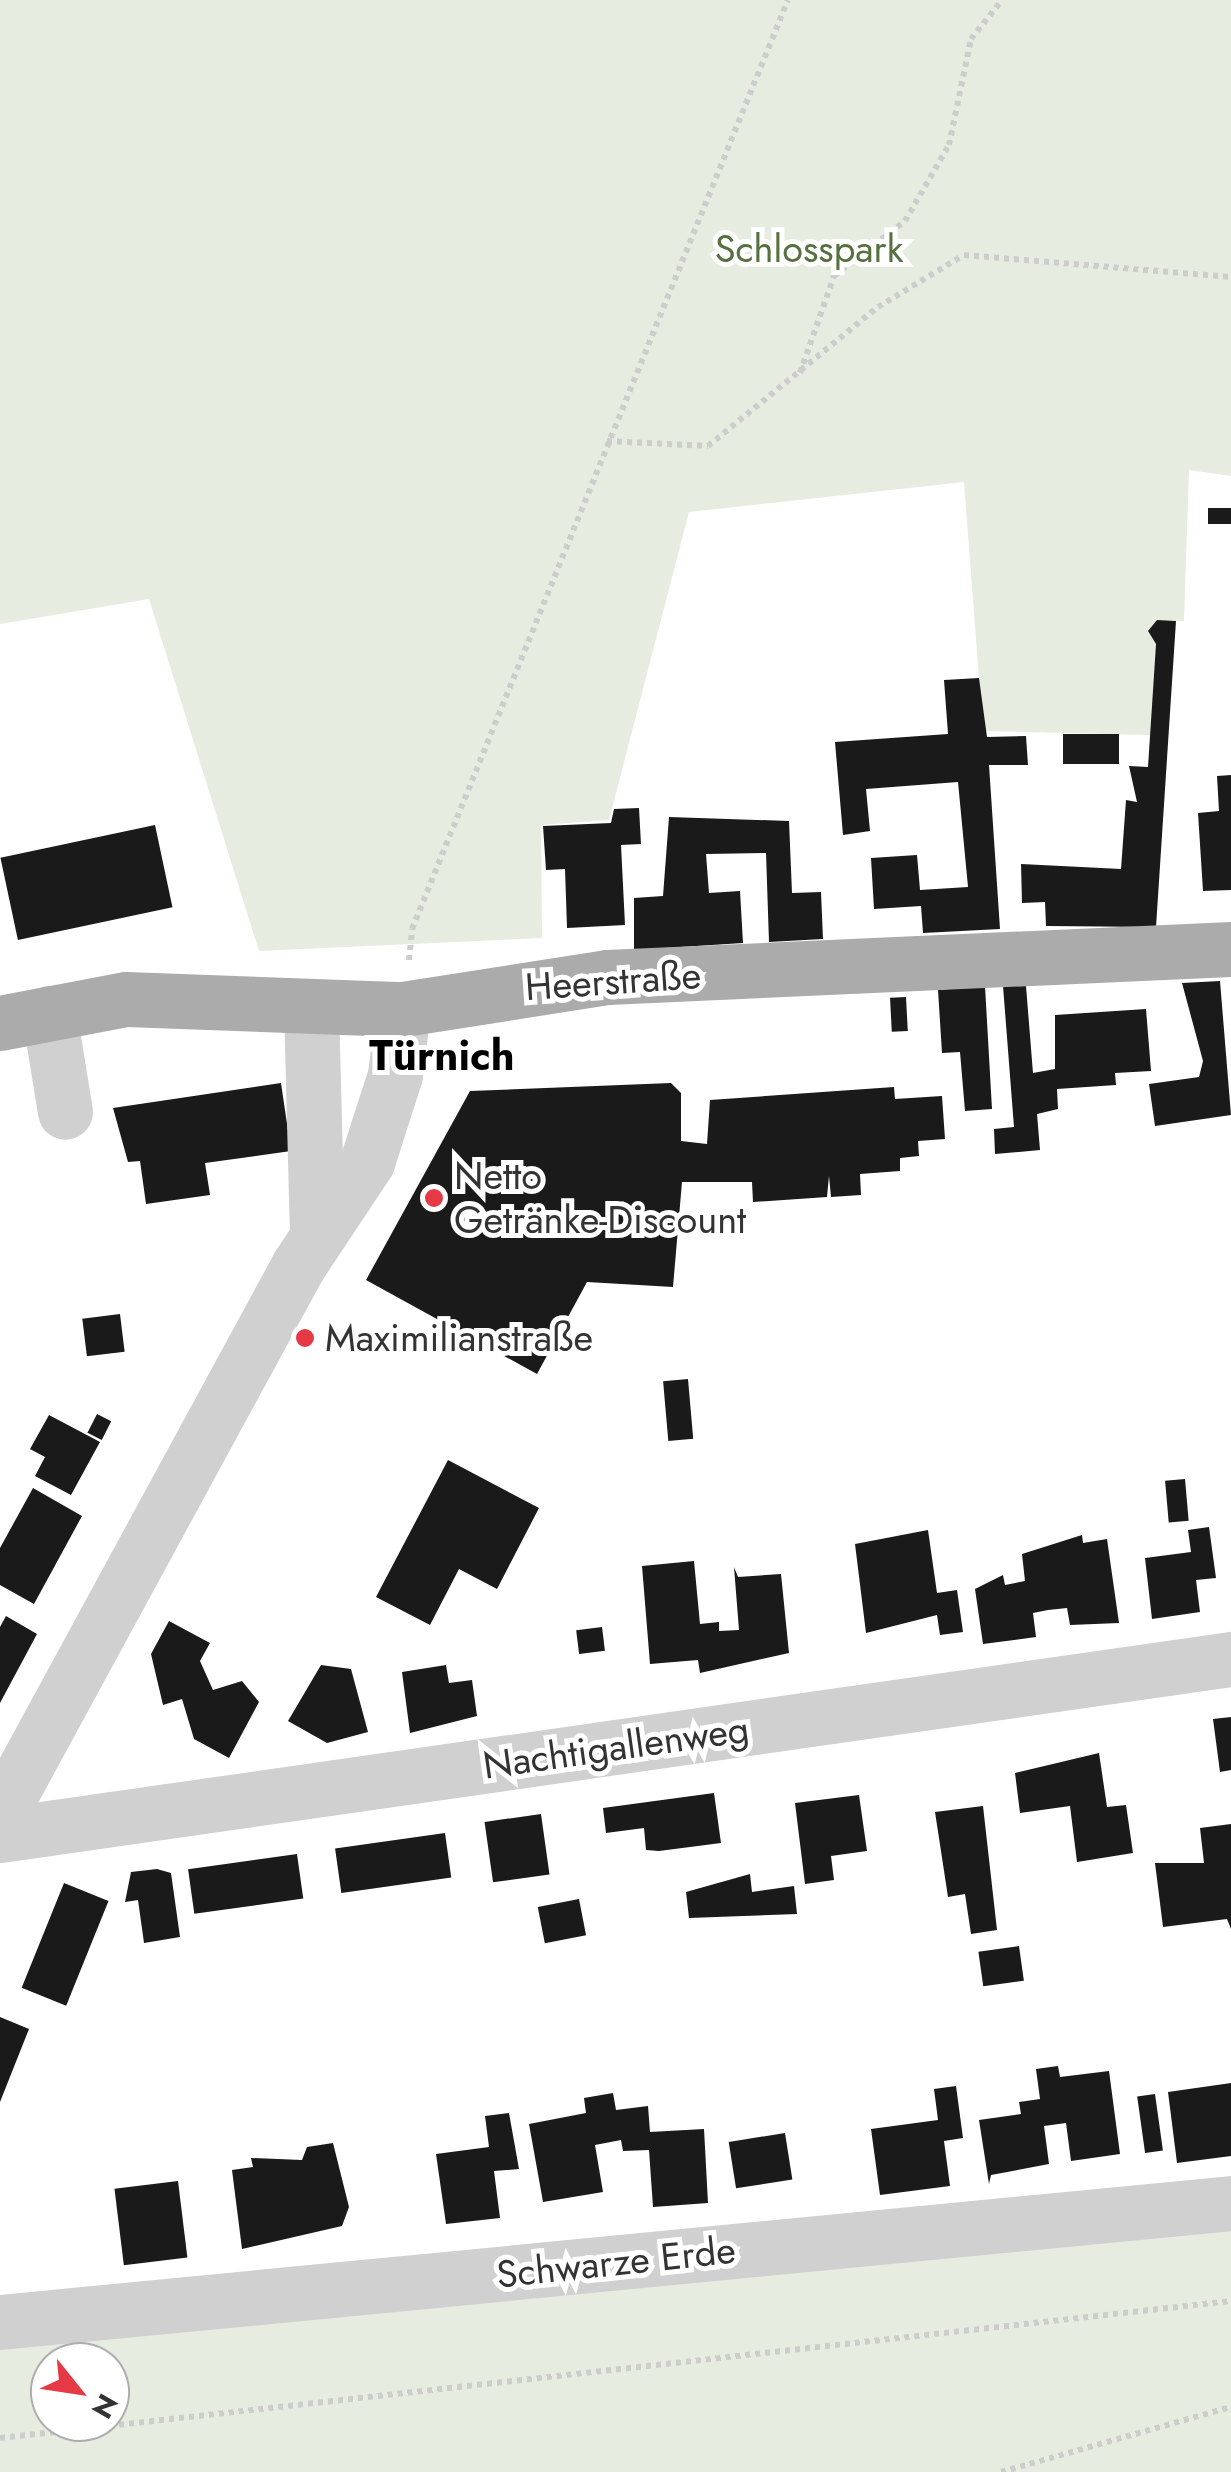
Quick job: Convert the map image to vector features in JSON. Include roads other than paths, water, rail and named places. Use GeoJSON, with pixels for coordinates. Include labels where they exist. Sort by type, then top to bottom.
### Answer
{"type":"FeatureCollection","features":[{"type":"Feature","properties":{"kind":"main road","name":"Heerstraße"},"geometry":{"type":"LineString","coordinates":[[25,1018],[214,996],[311,1007],[403,1009],[607,977],[1231,949]]}},
{"type":"Feature","properties":{"kind":"street"},"geometry":{"type":"LineString","coordinates":[[311,1007],[318,1233]]}},
{"type":"Feature","properties":{"kind":"street"},"geometry":{"type":"LineString","coordinates":[[0,1814],[318,1233],[367,1162],[395,1075],[403,1009]]}},
{"type":"Feature","properties":{"kind":"street"},"geometry":{"type":"LineString","coordinates":[[25,1018],[64,1112]]}},
{"type":"Feature","properties":{"kind":"street","name":"Nachtigallenweg"},"geometry":{"type":"LineString","coordinates":[[0,1835],[1231,1658]]}},
{"type":"Feature","properties":{"kind":"street","name":"Schwarze Erde"},"geometry":{"type":"LineString","coordinates":[[0,2322],[1231,2203]]}},
{"type":"Feature","properties":{"kind":"place","name":"Netto Getränke-Discount"},"geometry":{"type":"Point","coordinates":[434,1198]}},
{"type":"Feature","properties":{"kind":"place","name":"Maximilianstraße"},"geometry":{"type":"Point","coordinates":[305,1338]}},
{"type":"Feature","properties":{"kind":"district","name":"Türnich"},"geometry":{"type":"Point","coordinates":[442,1056]}},
{"type":"Feature","properties":{"kind":"park label","name":"Schlosspark"},"geometry":{"type":"Point","coordinates":[809,249]}}]}
